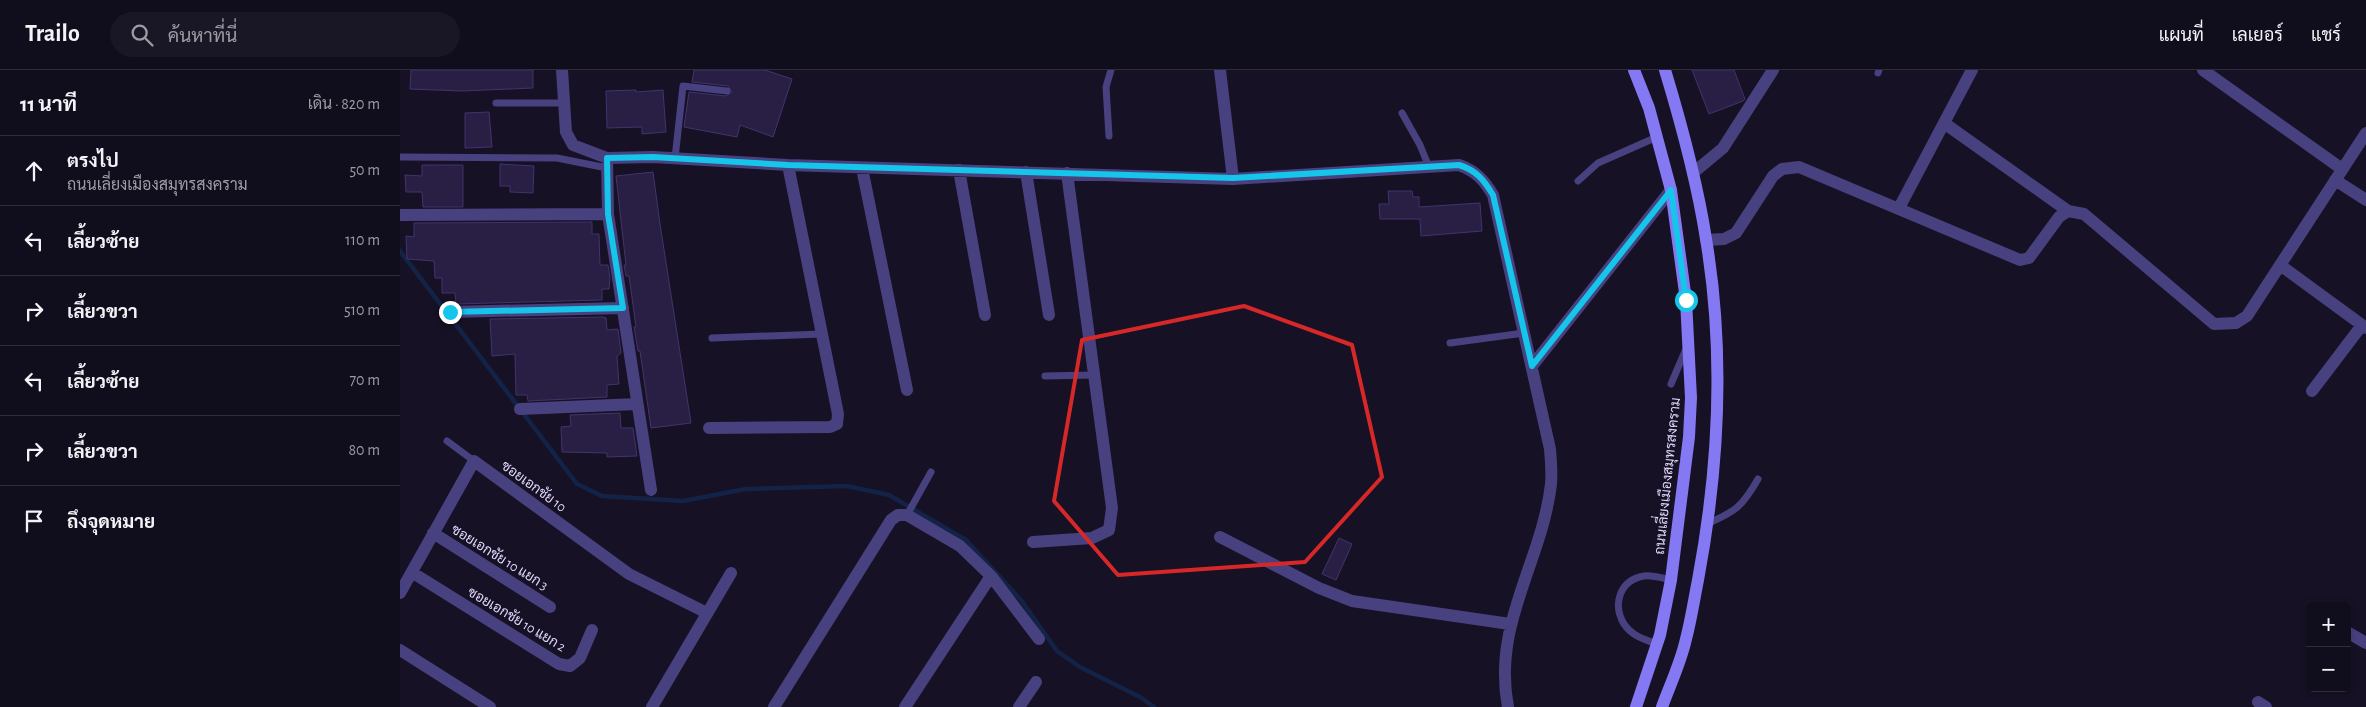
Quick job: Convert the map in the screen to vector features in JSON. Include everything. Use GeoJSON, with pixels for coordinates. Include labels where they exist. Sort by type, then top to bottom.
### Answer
{"type":"FeatureCollection","features":[{"type":"Feature","properties":{"kind":"main road","name":"ถนนเลี่ยงเมืองสมุทรสงคราม"},"geometry":{"type":"LineString","coordinates":[[1634,70],[1649,108],[1671,190],[1686,300],[1691,398],[1689,437],[1671,580],[1657,644],[1636,707]]}},
{"type":"Feature","properties":{"kind":"main road"},"geometry":{"type":"LineString","coordinates":[[1662,707],[1686,640],[1707,524],[1717,441],[1719,401],[1713,301],[1706,240],[1694,173],[1665,70]]}},
{"type":"Feature","properties":{"kind":"street"},"geometry":{"type":"LineString","coordinates":[[562,70],[566,132],[573,145],[607,163],[675,158],[862,168],[1233,178],[1459,165],[1472,170],[1486,183],[1493,195],[1550,449],[1551,483],[1541,531],[1510,624],[1503,683],[1508,707]]}},
{"type":"Feature","properties":{"kind":"street"},"geometry":{"type":"LineString","coordinates":[[1220,70],[1233,178]]}},
{"type":"Feature","properties":{"kind":"street"},"geometry":{"type":"LineString","coordinates":[[1694,173],[1723,148],[1772,70]]}},
{"type":"Feature","properties":{"kind":"street"},"geometry":{"type":"LineString","coordinates":[[1899,208],[1972,70]]}},
{"type":"Feature","properties":{"kind":"street"},"geometry":{"type":"LineString","coordinates":[[2203,70],[2339,174],[2366,200]]}},
{"type":"Feature","properties":{"kind":"street"},"geometry":{"type":"LineString","coordinates":[[1944,123],[2068,211],[2084,214],[2214,324],[2236,323],[2247,316],[2366,132]]}},
{"type":"Feature","properties":{"kind":"street"},"geometry":{"type":"LineString","coordinates":[[607,163],[608,214],[651,490]]}},
{"type":"Feature","properties":{"kind":"street"},"geometry":{"type":"LineString","coordinates":[[708,428],[830,427],[837,424],[838,414],[788,165]]}},
{"type":"Feature","properties":{"kind":"street"},"geometry":{"type":"LineString","coordinates":[[1706,240],[1724,240],[1736,233],[1773,176],[1782,170],[1799,167],[2020,260],[2030,258],[2059,217],[2068,211]]}},
{"type":"Feature","properties":{"kind":"street"},"geometry":{"type":"LineString","coordinates":[[862,168],[907,390]]}},
{"type":"Feature","properties":{"kind":"street"},"geometry":{"type":"LineString","coordinates":[[959,170],[985,315]]}},
{"type":"Feature","properties":{"kind":"street"},"geometry":{"type":"LineString","coordinates":[[1026,172],[1049,315]]}},
{"type":"Feature","properties":{"kind":"street"},"geometry":{"type":"LineString","coordinates":[[1033,542],[1092,538],[1109,530],[1112,508],[1067,173]]}},
{"type":"Feature","properties":{"kind":"street"},"geometry":{"type":"LineString","coordinates":[[1532,366],[1671,190]]}},
{"type":"Feature","properties":{"kind":"street"},"geometry":{"type":"LineString","coordinates":[[400,215],[608,214]]}},
{"type":"Feature","properties":{"kind":"street"},"geometry":{"type":"LineString","coordinates":[[2280,265],[2364,326],[2312,391]]}},
{"type":"Feature","properties":{"kind":"street"},"geometry":{"type":"LineString","coordinates":[[450,312],[623,308]]}},
{"type":"Feature","properties":{"kind":"street"},"geometry":{"type":"LineString","coordinates":[[520,409],[637,404]]}},
{"type":"Feature","properties":{"kind":"street"},"geometry":{"type":"LineString","coordinates":[[400,593],[413,573],[433,533],[474,461]]}},
{"type":"Feature","properties":{"kind":"street","name":"ซอยเอกชัย 10"},"geometry":{"type":"LineString","coordinates":[[474,461],[629,574],[707,613]]}},
{"type":"Feature","properties":{"kind":"street"},"geometry":{"type":"LineString","coordinates":[[774,707],[891,520],[898,514],[909,513],[960,546],[991,576],[1039,639]]}},
{"type":"Feature","properties":{"kind":"street","name":"ซอยเอกชัย 10 แยก 3"},"geometry":{"type":"LineString","coordinates":[[433,533],[550,607]]}},
{"type":"Feature","properties":{"kind":"street"},"geometry":{"type":"LineString","coordinates":[[1220,537],[1319,588],[1352,601],[1510,624]]}},
{"type":"Feature","properties":{"kind":"street","name":"ซอยเอกชัย 10 แยก 2"},"geometry":{"type":"LineString","coordinates":[[413,573],[559,664],[570,666],[580,658],[592,630]]}},
{"type":"Feature","properties":{"kind":"street"},"geometry":{"type":"LineString","coordinates":[[652,707],[731,573]]}},
{"type":"Feature","properties":{"kind":"street"},"geometry":{"type":"LineString","coordinates":[[905,707],[991,576]]}},
{"type":"Feature","properties":{"kind":"street"},"geometry":{"type":"LineString","coordinates":[[2351,634],[2366,643]]}},
{"type":"Feature","properties":{"kind":"street"},"geometry":{"type":"LineString","coordinates":[[400,650],[490,707]]}},
{"type":"Feature","properties":{"kind":"street"},"geometry":{"type":"LineString","coordinates":[[1019,707],[1036,682]]}},
{"type":"Feature","properties":{"kind":"lane"},"geometry":{"type":"LineString","coordinates":[[1109,136],[1106,88],[1111,70]]}},
{"type":"Feature","properties":{"kind":"lane"},"geometry":{"type":"LineString","coordinates":[[675,158],[683,86],[727,91]]}},
{"type":"Feature","properties":{"kind":"lane"},"geometry":{"type":"LineString","coordinates":[[496,103],[565,103]]}},
{"type":"Feature","properties":{"kind":"lane"},"geometry":{"type":"LineString","coordinates":[[1402,113],[1429,167]]}},
{"type":"Feature","properties":{"kind":"lane"},"geometry":{"type":"LineString","coordinates":[[1578,181],[1598,164],[1657,137]]}},
{"type":"Feature","properties":{"kind":"lane"},"geometry":{"type":"LineString","coordinates":[[400,156],[557,158],[607,163]]}},
{"type":"Feature","properties":{"kind":"lane"},"geometry":{"type":"LineString","coordinates":[[1450,343],[1524,333]]}},
{"type":"Feature","properties":{"kind":"lane"},"geometry":{"type":"LineString","coordinates":[[712,338],[822,334]]}},
{"type":"Feature","properties":{"kind":"lane"},"geometry":{"type":"LineString","coordinates":[[1671,384],[1688,346]]}},
{"type":"Feature","properties":{"kind":"lane"},"geometry":{"type":"LineString","coordinates":[[1045,376],[1094,375]]}},
{"type":"Feature","properties":{"kind":"lane"},"geometry":{"type":"LineString","coordinates":[[447,441],[474,461]]}},
{"type":"Feature","properties":{"kind":"lane"},"geometry":{"type":"LineString","coordinates":[[909,513],[931,472]]}},
{"type":"Feature","properties":{"kind":"lane"},"geometry":{"type":"LineString","coordinates":[[1707,524],[1733,512],[1745,501],[1758,479]]}},
{"type":"Feature","properties":{"kind":"lane"},"geometry":{"type":"LineString","coordinates":[[1657,644],[1638,637],[1625,624],[1618,609],[1618,596],[1628,582],[1644,576],[1671,580]]}},
{"type":"Feature","properties":{"kind":"highlighted area"},"geometry":{"type":"Polygon","coordinates":[[[1244,306],[1352,345],[1382,477],[1305,562],[1118,575],[1054,501],[1082,340],[1244,306]]]}},
{"type":"Feature","properties":{"kind":"building"},"geometry":{"type":"Polygon","coordinates":[[[411,70],[533,70],[533,88],[462,91],[410,89],[411,70]]]}},
{"type":"Feature","properties":{"kind":"building"},"geometry":{"type":"Polygon","coordinates":[[[694,70],[765,70],[792,79],[773,137],[740,125],[737,137],[684,127],[689,92],[726,96],[732,92],[728,86],[692,82],[694,70]]]}},
{"type":"Feature","properties":{"kind":"building"},"geometry":{"type":"Polygon","coordinates":[[[1692,70],[1734,70],[1745,99],[1709,114],[1692,70]]]}},
{"type":"Feature","properties":{"kind":"building"},"geometry":{"type":"Polygon","coordinates":[[[636,90],[636,92],[663,90],[666,132],[642,134],[642,127],[607,128],[606,91],[636,90]]]}},
{"type":"Feature","properties":{"kind":"building"},"geometry":{"type":"Polygon","coordinates":[[[489,112],[492,147],[465,148],[465,113],[489,112]]]}},
{"type":"Feature","properties":{"kind":"building"},"geometry":{"type":"Polygon","coordinates":[[[500,164],[534,166],[533,193],[510,192],[510,186],[500,186],[500,164]]]}},
{"type":"Feature","properties":{"kind":"building"},"geometry":{"type":"Polygon","coordinates":[[[422,165],[463,165],[463,207],[423,207],[422,192],[406,192],[405,175],[422,176],[422,165]]]}},
{"type":"Feature","properties":{"kind":"building"},"geometry":{"type":"Polygon","coordinates":[[[653,172],[691,423],[651,428],[640,351],[638,351],[634,327],[636,327],[629,276],[626,276],[624,265],[626,265],[616,176],[653,172]]]}},
{"type":"Feature","properties":{"kind":"building"},"geometry":{"type":"Polygon","coordinates":[[[1388,191],[1412,191],[1413,197],[1419,197],[1419,207],[1480,203],[1482,231],[1421,236],[1420,219],[1380,219],[1379,204],[1389,204],[1388,191]]]}},
{"type":"Feature","properties":{"kind":"building"},"geometry":{"type":"Polygon","coordinates":[[[592,222],[592,234],[599,234],[600,265],[608,265],[610,278],[609,289],[602,289],[602,300],[456,304],[455,293],[442,293],[442,278],[435,278],[434,261],[407,259],[406,236],[414,237],[414,223],[592,222]]]}},
{"type":"Feature","properties":{"kind":"building"},"geometry":{"type":"Polygon","coordinates":[[[606,318],[607,330],[618,329],[621,353],[617,356],[619,384],[607,385],[607,397],[528,401],[527,395],[516,395],[515,354],[492,356],[490,319],[606,318]]]}},
{"type":"Feature","properties":{"kind":"building"},"geometry":{"type":"Polygon","coordinates":[[[620,413],[621,428],[633,428],[637,456],[607,457],[607,453],[562,452],[561,427],[571,426],[570,415],[620,413]]]}},
{"type":"Feature","properties":{"kind":"building"},"geometry":{"type":"Polygon","coordinates":[[[1339,538],[1352,544],[1336,580],[1322,574],[1339,538]]]}},
{"type":"Feature","properties":{"kind":"waterway"},"geometry":{"type":"LineString","coordinates":[[400,251],[577,484],[602,496],[683,501],[746,489],[847,486],[889,495],[966,540],[1021,600],[1057,651],[1080,667],[1140,697],[1154,707]]}},
{"type":"Feature","properties":{"kind":"route"},"geometry":{"type":"LineString","coordinates":[[450,312],[623,308],[608,214],[607,158],[653,157],[862,168],[1233,178],[1459,165],[1472,170],[1486,183],[1493,195],[1532,366],[1671,190],[1686,300]]}}]}
